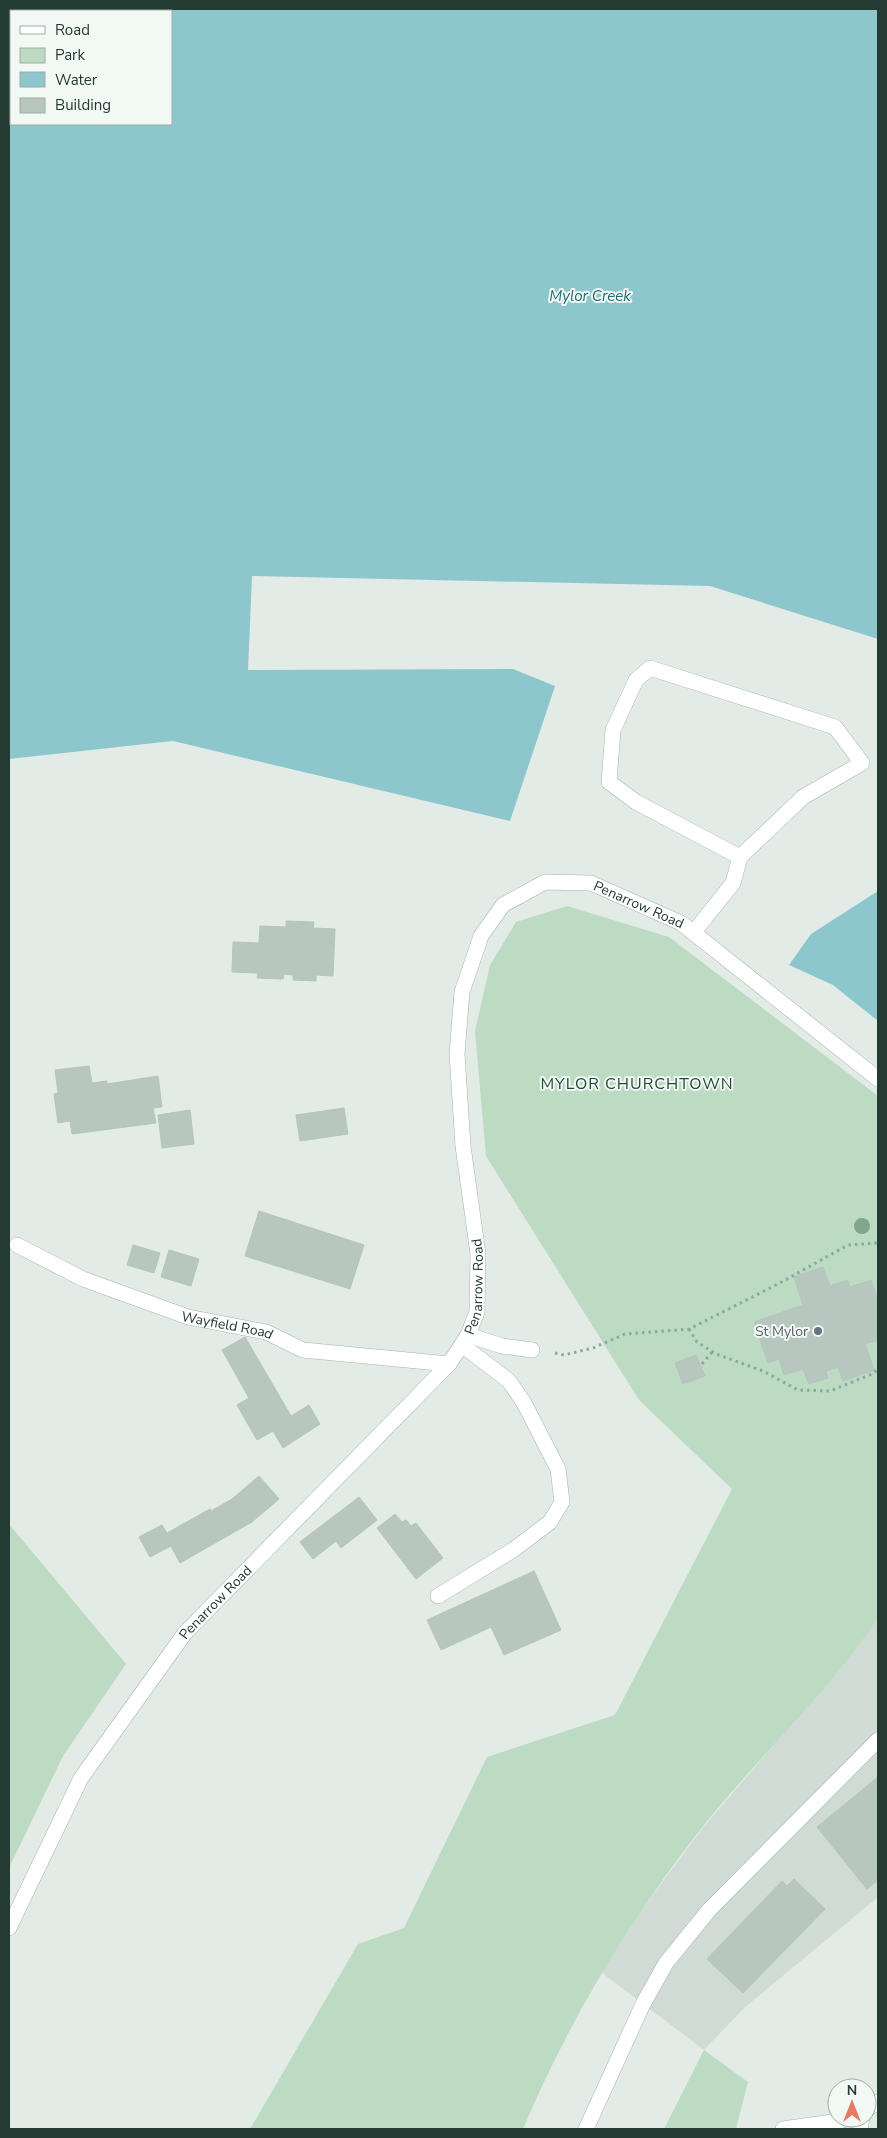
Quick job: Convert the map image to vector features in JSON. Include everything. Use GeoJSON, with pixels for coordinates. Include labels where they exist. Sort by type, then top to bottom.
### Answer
{"type":"FeatureCollection","features":[{"type":"Feature","properties":{"kind":"street"},"geometry":{"type":"LineString","coordinates":[[694,932],[733,883],[740,857],[803,797],[862,762],[835,727],[650,668],[636,680],[613,730],[609,782],[636,802],[740,857]]}},
{"type":"Feature","properties":{"kind":"street","name":"Penarrow Road"},"geometry":{"type":"LineString","coordinates":[[9,1928],[81,1778],[185,1633],[449,1364],[465,1340],[477,1312],[478,1254],[463,1146],[457,1054],[462,992],[480,936],[503,905],[545,882],[591,883],[681,923],[878,1079]]}},
{"type":"Feature","properties":{"kind":"street","name":"Wayfield Road"},"geometry":{"type":"LineString","coordinates":[[17,1244],[83,1278],[188,1318],[266,1332],[303,1350],[449,1364]]}},
{"type":"Feature","properties":{"kind":"street"},"geometry":{"type":"LineString","coordinates":[[465,1340],[532,1350]]}},
{"type":"Feature","properties":{"kind":"street"},"geometry":{"type":"LineString","coordinates":[[438,1596],[513,1550],[550,1522],[562,1502],[558,1469],[524,1403],[510,1382],[465,1340]]}},
{"type":"Feature","properties":{"kind":"street"},"geometry":{"type":"LineString","coordinates":[[586,2129],[643,2004],[666,1962],[709,1910],[878,1740]]}},
{"type":"Feature","properties":{"kind":"street"},"geometry":{"type":"LineString","coordinates":[[783,2129],[827,2123]]}},
{"type":"Feature","properties":{"kind":"path"},"geometry":{"type":"LineString","coordinates":[[532,1350],[564,1355],[593,1348],[625,1334],[689,1329],[778,1284],[848,1244],[878,1243]]}},
{"type":"Feature","properties":{"kind":"path"},"geometry":{"type":"LineString","coordinates":[[689,1329],[697,1342],[713,1351],[762,1371],[798,1390],[830,1391],[872,1374],[878,1369]]}},
{"type":"Feature","properties":{"kind":"path"},"geometry":{"type":"LineString","coordinates":[[702,1364],[713,1351]]}},
{"type":"Feature","properties":{"kind":"shaded area"},"geometry":{"type":"Polygon","coordinates":[[[878,1618],[878,1897],[744,2008],[704,2050],[601,1972],[641,1911],[701,1830],[839,1669],[878,1618]]]}},
{"type":"Feature","properties":{"kind":"green space"},"geometry":{"type":"Polygon","coordinates":[[[9,9],[131,9],[10,10],[9,84],[9,9]]]}},
{"type":"Feature","properties":{"kind":"green space"},"geometry":{"type":"Polygon","coordinates":[[[567,906],[669,937],[878,1096],[878,1618],[837,1673],[700,1830],[649,1900],[580,2011],[523,2129],[250,2129],[358,1944],[404,1928],[487,1757],[615,1715],[732,1489],[639,1400],[486,1156],[475,1031],[490,965],[516,922],[567,906]]]}},
{"type":"Feature","properties":{"kind":"green space"},"geometry":{"type":"Polygon","coordinates":[[[9,1524],[126,1664],[63,1756],[9,1868],[9,1524]]]}},
{"type":"Feature","properties":{"kind":"green space"},"geometry":{"type":"Polygon","coordinates":[[[704,2050],[748,2082],[736,2129],[664,2129],[704,2050]]]}},
{"type":"Feature","properties":{"kind":"water","name":"Mylor Creek"},"geometry":{"type":"Polygon","coordinates":[[[878,9],[878,639],[710,586],[252,576],[248,670],[513,669],[555,686],[510,821],[173,741],[9,759],[9,84],[10,125],[172,125],[172,10],[130,10],[878,9]]]}},
{"type":"Feature","properties":{"kind":"water"},"geometry":{"type":"Polygon","coordinates":[[[878,891],[878,1021],[833,985],[789,965],[811,934],[878,891]]]}},
{"type":"Feature","properties":{"kind":"building"},"geometry":{"type":"Polygon","coordinates":[[[286,921],[314,922],[313,928],[335,929],[333,976],[316,975],[316,981],[293,980],[293,975],[284,974],[283,979],[257,978],[258,973],[232,972],[233,942],[259,943],[260,926],[286,927],[286,921]]]}},
{"type":"Feature","properties":{"kind":"building"},"geometry":{"type":"Polygon","coordinates":[[[89,1066],[92,1083],[107,1081],[107,1084],[158,1076],[162,1107],[153,1108],[156,1123],[72,1134],[70,1121],[58,1123],[54,1094],[58,1093],[55,1070],[89,1066]]]}},
{"type":"Feature","properties":{"kind":"building"},"geometry":{"type":"Polygon","coordinates":[[[344,1108],[348,1134],[300,1141],[296,1115],[344,1108]]]}},
{"type":"Feature","properties":{"kind":"building"},"geometry":{"type":"Polygon","coordinates":[[[190,1110],[194,1144],[162,1148],[158,1115],[190,1110]]]}},
{"type":"Feature","properties":{"kind":"building"},"geometry":{"type":"Polygon","coordinates":[[[259,1211],[364,1245],[350,1289],[245,1256],[259,1211]]]}},
{"type":"Feature","properties":{"kind":"building"},"geometry":{"type":"Polygon","coordinates":[[[133,1245],[160,1253],[154,1273],[127,1265],[133,1245]]]}},
{"type":"Feature","properties":{"kind":"building"},"geometry":{"type":"Polygon","coordinates":[[[169,1250],[199,1259],[191,1286],[161,1277],[169,1250]]]}},
{"type":"Feature","properties":{"kind":"building","name":"St Mylor"},"geometry":{"type":"Polygon","coordinates":[[[823,1267],[830,1286],[847,1280],[850,1287],[871,1280],[878,1300],[878,1340],[865,1344],[874,1370],[843,1381],[838,1367],[826,1371],[828,1378],[809,1384],[803,1369],[784,1375],[779,1359],[768,1363],[754,1322],[803,1305],[794,1277],[823,1267]]]}},
{"type":"Feature","properties":{"kind":"building"},"geometry":{"type":"Polygon","coordinates":[[[245,1337],[291,1416],[309,1405],[320,1424],[283,1448],[273,1431],[257,1440],[237,1405],[249,1398],[222,1350],[245,1337]]]}},
{"type":"Feature","properties":{"kind":"building"},"geometry":{"type":"Polygon","coordinates":[[[696,1355],[705,1376],[683,1384],[675,1363],[696,1355]]]}},
{"type":"Feature","properties":{"kind":"building"},"geometry":{"type":"Polygon","coordinates":[[[259,1476],[279,1499],[252,1522],[180,1563],[171,1546],[150,1557],[139,1537],[162,1525],[167,1533],[210,1509],[211,1511],[232,1499],[259,1476]]]}},
{"type":"Feature","properties":{"kind":"building"},"geometry":{"type":"Polygon","coordinates":[[[359,1497],[377,1520],[341,1548],[336,1541],[313,1559],[300,1542],[359,1497]]]}},
{"type":"Feature","properties":{"kind":"building"},"geometry":{"type":"Polygon","coordinates":[[[395,1514],[402,1522],[406,1520],[411,1526],[416,1523],[443,1558],[416,1579],[377,1528],[395,1514]]]}},
{"type":"Feature","properties":{"kind":"building"},"geometry":{"type":"Polygon","coordinates":[[[534,1571],[561,1630],[504,1655],[491,1627],[441,1650],[427,1620],[534,1571]]]}},
{"type":"Feature","properties":{"kind":"building"},"geometry":{"type":"Polygon","coordinates":[[[878,1777],[878,1880],[867,1889],[817,1827],[878,1777]]]}},
{"type":"Feature","properties":{"kind":"building"},"geometry":{"type":"Polygon","coordinates":[[[794,1879],[825,1909],[743,1993],[707,1959],[782,1881],[787,1886],[794,1879]]]}},
{"type":"Feature","properties":{"kind":"place","name":"St Mylor"},"geometry":{"type":"Point","coordinates":[818,1331]}},
{"type":"Feature","properties":{"kind":"district","name":"MYLOR CHURCHTOWN"},"geometry":{"type":"Point","coordinates":[637,1084]}}]}
